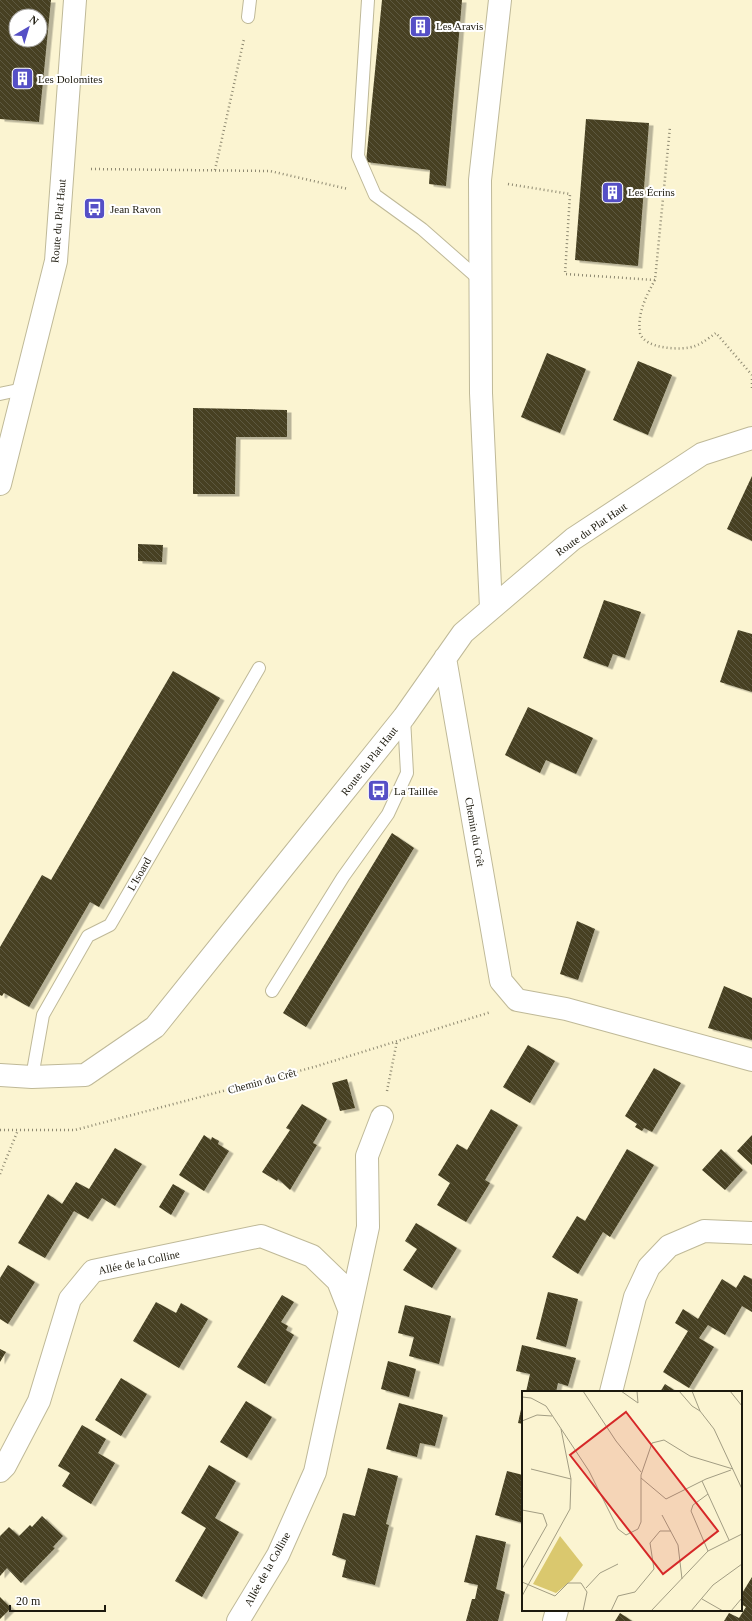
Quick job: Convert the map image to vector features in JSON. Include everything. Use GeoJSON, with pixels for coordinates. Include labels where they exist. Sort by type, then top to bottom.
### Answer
{"type":"FeatureCollection","features":[{"type":"Feature","properties":{"kind":"street","name":"Route du Plat Haut"},"geometry":{"type":"LineString","coordinates":[[0,484],[56,261],[74,0]]}},
{"type":"Feature","properties":{"kind":"street"},"geometry":{"type":"LineString","coordinates":[[491,608],[481,393],[480,180],[500,0]]}},
{"type":"Feature","properties":{"kind":"street","name":"Route du Plat Haut"},"geometry":{"type":"LineString","coordinates":[[0,1075],[32,1077],[85,1075],[155,1027],[404,717],[463,633],[573,539],[702,454],[752,438]]}},
{"type":"Feature","properties":{"kind":"street","name":"Chemin du Crêt"},"geometry":{"type":"LineString","coordinates":[[445,658],[501,981],[517,1000]]}},
{"type":"Feature","properties":{"kind":"street"},"geometry":{"type":"LineString","coordinates":[[517,1000],[566,1009],[752,1060]]}},
{"type":"Feature","properties":{"kind":"street","name":"Allée de la Colline"},"geometry":{"type":"LineString","coordinates":[[238,1621],[278,1555],[315,1472],[349,1309],[368,1227],[367,1156],[382,1116]]}},
{"type":"Feature","properties":{"kind":"street"},"geometry":{"type":"LineString","coordinates":[[611,1391],[635,1297],[649,1267],[669,1246],[704,1231],[752,1233]]}},
{"type":"Feature","properties":{"kind":"street","name":"Allée de la Colline"},"geometry":{"type":"LineString","coordinates":[[0,1471],[5,1466],[39,1401],[70,1299],[92,1271],[261,1236],[312,1256],[338,1281],[349,1309]]}},
{"type":"Feature","properties":{"kind":"street"},"geometry":{"type":"LineString","coordinates":[[554,1621],[557,1611]]}},
{"type":"Feature","properties":{"kind":"lane"},"geometry":{"type":"LineString","coordinates":[[248,17],[250,0]]}},
{"type":"Feature","properties":{"kind":"lane"},"geometry":{"type":"LineString","coordinates":[[368,0],[358,156],[375,195],[422,229],[480,280]]}},
{"type":"Feature","properties":{"kind":"lane"},"geometry":{"type":"LineString","coordinates":[[0,394],[23,389]]}},
{"type":"Feature","properties":{"kind":"lane","name":"L'Isoard"},"geometry":{"type":"LineString","coordinates":[[32,1077],[43,1015],[88,936],[110,925],[259,668]]}},
{"type":"Feature","properties":{"kind":"lane"},"geometry":{"type":"LineString","coordinates":[[272,991],[343,877],[388,814],[407,773],[404,717]]}},
{"type":"Feature","properties":{"kind":"path"},"geometry":{"type":"LineString","coordinates":[[215,170],[248,17]]}},
{"type":"Feature","properties":{"kind":"path"},"geometry":{"type":"LineString","coordinates":[[670,127],[655,280],[645,299],[640,318],[640,334],[645,341],[664,348],[694,346],[716,333],[752,375]]}},
{"type":"Feature","properties":{"kind":"path"},"geometry":{"type":"LineString","coordinates":[[63,168],[270,171],[375,195]]}},
{"type":"Feature","properties":{"kind":"path"},"geometry":{"type":"LineString","coordinates":[[480,180],[570,194],[565,274],[655,280]]}},
{"type":"Feature","properties":{"kind":"path"},"geometry":{"type":"LineString","coordinates":[[752,379],[752,389]]}},
{"type":"Feature","properties":{"kind":"path","name":"Chemin du Crêt"},"geometry":{"type":"LineString","coordinates":[[0,1130],[75,1130],[314,1067],[488,1013],[517,1000]]}},
{"type":"Feature","properties":{"kind":"path"},"geometry":{"type":"LineString","coordinates":[[382,1116],[397,1041]]}},
{"type":"Feature","properties":{"kind":"path"},"geometry":{"type":"LineString","coordinates":[[0,1174],[18,1130]]}},
{"type":"Feature","properties":{"kind":"building","name":"Les Dolomites"},"geometry":{"type":"Polygon","coordinates":[[[0,0],[51,0],[48,30],[48,8],[8,8],[8,48],[46,48],[39,122],[0,119],[0,0]]]}},
{"type":"Feature","properties":{"kind":"building"},"geometry":{"type":"Polygon","coordinates":[[[382,0],[462,0],[446,186],[429,184],[430,170],[366,162],[382,0]]]}},
{"type":"Feature","properties":{"kind":"building","name":"Les Écrins"},"geometry":{"type":"Polygon","coordinates":[[[586,119],[649,123],[638,266],[575,260],[586,119]]]}},
{"type":"Feature","properties":{"kind":"building"},"geometry":{"type":"Polygon","coordinates":[[[547,353],[586,369],[560,433],[521,417],[547,353]]]}},
{"type":"Feature","properties":{"kind":"building"},"geometry":{"type":"Polygon","coordinates":[[[638,361],[672,375],[648,435],[613,420],[638,361]]]}},
{"type":"Feature","properties":{"kind":"building"},"geometry":{"type":"Polygon","coordinates":[[[193,408],[287,410],[287,437],[236,437],[235,494],[193,494],[193,408]]]}},
{"type":"Feature","properties":{"kind":"building"},"geometry":{"type":"Polygon","coordinates":[[[752,476],[752,541],[727,529],[752,476]]]}},
{"type":"Feature","properties":{"kind":"building"},"geometry":{"type":"Polygon","coordinates":[[[138,544],[163,545],[162,562],[138,561],[138,544]]]}},
{"type":"Feature","properties":{"kind":"building"},"geometry":{"type":"Polygon","coordinates":[[[604,600],[641,612],[625,658],[613,654],[608,667],[583,658],[604,600]]]}},
{"type":"Feature","properties":{"kind":"building"},"geometry":{"type":"Polygon","coordinates":[[[738,630],[752,634],[752,692],[720,682],[738,630]]]}},
{"type":"Feature","properties":{"kind":"building"},"geometry":{"type":"Polygon","coordinates":[[[173,671],[220,698],[99,907],[90,902],[29,1007],[4,993],[2,996],[0,995],[0,947],[42,875],[51,880],[173,671]]]}},
{"type":"Feature","properties":{"kind":"building"},"geometry":{"type":"Polygon","coordinates":[[[528,707],[593,738],[576,774],[546,760],[540,773],[505,755],[528,707]]]}},
{"type":"Feature","properties":{"kind":"building"},"geometry":{"type":"Polygon","coordinates":[[[392,833],[414,848],[306,1027],[283,1013],[392,833]]]}},
{"type":"Feature","properties":{"kind":"building"},"geometry":{"type":"Polygon","coordinates":[[[577,921],[595,929],[578,980],[560,974],[577,921]]]}},
{"type":"Feature","properties":{"kind":"building"},"geometry":{"type":"Polygon","coordinates":[[[724,986],[752,998],[752,1040],[708,1028],[724,986]]]}},
{"type":"Feature","properties":{"kind":"building"},"geometry":{"type":"Polygon","coordinates":[[[528,1045],[555,1061],[530,1103],[503,1087],[528,1045]]]}},
{"type":"Feature","properties":{"kind":"building"},"geometry":{"type":"Polygon","coordinates":[[[654,1068],[681,1083],[652,1132],[644,1128],[642,1131],[635,1127],[637,1124],[625,1116],[654,1068]]]}},
{"type":"Feature","properties":{"kind":"building"},"geometry":{"type":"Polygon","coordinates":[[[347,1079],[355,1108],[340,1111],[332,1083],[347,1079]]]}},
{"type":"Feature","properties":{"kind":"building"},"geometry":{"type":"Polygon","coordinates":[[[302,1104],[327,1119],[313,1143],[317,1145],[290,1190],[278,1179],[277,1181],[262,1172],[290,1130],[286,1128],[302,1104]]]}},
{"type":"Feature","properties":{"kind":"building"},"geometry":{"type":"Polygon","coordinates":[[[491,1109],[518,1125],[485,1180],[490,1183],[466,1222],[437,1205],[450,1183],[438,1175],[457,1144],[467,1150],[491,1109]]]}},
{"type":"Feature","properties":{"kind":"building"},"geometry":{"type":"Polygon","coordinates":[[[204,1135],[211,1140],[212,1137],[219,1141],[218,1144],[229,1151],[204,1191],[179,1175],[204,1135]]]}},
{"type":"Feature","properties":{"kind":"building"},"geometry":{"type":"Polygon","coordinates":[[[752,1135],[752,1165],[737,1151],[752,1135]]]}},
{"type":"Feature","properties":{"kind":"building"},"geometry":{"type":"Polygon","coordinates":[[[115,1148],[142,1164],[115,1206],[102,1198],[88,1219],[74,1211],[45,1258],[18,1243],[48,1194],[62,1204],[76,1182],[89,1189],[115,1148]]]}},
{"type":"Feature","properties":{"kind":"building"},"geometry":{"type":"Polygon","coordinates":[[[627,1149],[654,1165],[610,1237],[603,1232],[578,1274],[552,1257],[577,1216],[585,1221],[627,1149]]]}},
{"type":"Feature","properties":{"kind":"building"},"geometry":{"type":"Polygon","coordinates":[[[721,1149],[743,1170],[725,1190],[702,1170],[721,1149]]]}},
{"type":"Feature","properties":{"kind":"building"},"geometry":{"type":"Polygon","coordinates":[[[173,1184],[185,1191],[171,1215],[159,1207],[173,1184]]]}},
{"type":"Feature","properties":{"kind":"building"},"geometry":{"type":"Polygon","coordinates":[[[416,1223],[457,1248],[432,1288],[403,1270],[417,1249],[405,1241],[416,1223]]]}},
{"type":"Feature","properties":{"kind":"building"},"geometry":{"type":"Polygon","coordinates":[[[8,1265],[35,1282],[8,1324],[0,1319],[0,1278],[8,1265]]]}},
{"type":"Feature","properties":{"kind":"building"},"geometry":{"type":"Polygon","coordinates":[[[744,1275],[752,1279],[752,1312],[742,1306],[725,1335],[708,1325],[699,1338],[714,1347],[689,1388],[663,1372],[688,1331],[675,1323],[683,1309],[698,1319],[722,1279],[736,1288],[744,1275]]]}},
{"type":"Feature","properties":{"kind":"building"},"geometry":{"type":"Polygon","coordinates":[[[548,1292],[578,1299],[566,1347],[536,1339],[548,1292]]]}},
{"type":"Feature","properties":{"kind":"building"},"geometry":{"type":"Polygon","coordinates":[[[282,1295],[294,1302],[281,1322],[288,1326],[286,1330],[294,1335],[265,1384],[237,1367],[282,1295]]]}},
{"type":"Feature","properties":{"kind":"building"},"geometry":{"type":"Polygon","coordinates":[[[156,1302],[176,1313],[181,1303],[208,1319],[179,1368],[133,1341],[156,1302]]]}},
{"type":"Feature","properties":{"kind":"building"},"geometry":{"type":"Polygon","coordinates":[[[405,1305],[451,1316],[439,1364],[409,1356],[414,1337],[398,1333],[405,1305]]]}},
{"type":"Feature","properties":{"kind":"building"},"geometry":{"type":"Polygon","coordinates":[[[522,1345],[576,1358],[568,1386],[558,1383],[556,1391],[526,1391],[530,1374],[516,1371],[522,1345]]]}},
{"type":"Feature","properties":{"kind":"building"},"geometry":{"type":"Polygon","coordinates":[[[0,1349],[6,1352],[0,1362],[0,1349]]]}},
{"type":"Feature","properties":{"kind":"building"},"geometry":{"type":"Polygon","coordinates":[[[388,1361],[416,1369],[409,1397],[381,1389],[388,1361]]]}},
{"type":"Feature","properties":{"kind":"building"},"geometry":{"type":"Polygon","coordinates":[[[121,1378],[147,1394],[121,1436],[95,1420],[121,1378]]]}},
{"type":"Feature","properties":{"kind":"building"},"geometry":{"type":"Polygon","coordinates":[[[665,1384],[676,1391],[661,1391],[665,1384]]]}},
{"type":"Feature","properties":{"kind":"building"},"geometry":{"type":"Polygon","coordinates":[[[246,1401],[272,1417],[247,1458],[220,1442],[246,1401]]]}},
{"type":"Feature","properties":{"kind":"building"},"geometry":{"type":"Polygon","coordinates":[[[399,1403],[443,1415],[435,1446],[420,1443],[417,1457],[386,1449],[399,1403]]]}},
{"type":"Feature","properties":{"kind":"building"},"geometry":{"type":"Polygon","coordinates":[[[522,1405],[522,1424],[518,1423],[522,1405]]]}},
{"type":"Feature","properties":{"kind":"building"},"geometry":{"type":"Polygon","coordinates":[[[82,1425],[106,1439],[98,1453],[115,1463],[91,1504],[62,1486],[70,1473],[58,1466],[82,1425]]]}},
{"type":"Feature","properties":{"kind":"building"},"geometry":{"type":"Polygon","coordinates":[[[209,1465],[236,1481],[215,1518],[239,1532],[202,1597],[175,1581],[206,1528],[181,1513],[209,1465]]]}},
{"type":"Feature","properties":{"kind":"building"},"geometry":{"type":"Polygon","coordinates":[[[368,1468],[398,1476],[386,1524],[389,1525],[375,1585],[342,1577],[346,1560],[332,1555],[343,1513],[355,1516],[368,1468]]]}},
{"type":"Feature","properties":{"kind":"building"},"geometry":{"type":"Polygon","coordinates":[[[507,1471],[522,1475],[522,1523],[495,1515],[507,1471]]]}},
{"type":"Feature","properties":{"kind":"building"},"geometry":{"type":"Polygon","coordinates":[[[42,1516],[63,1536],[53,1547],[55,1548],[21,1583],[7,1568],[0,1576],[0,1536],[9,1527],[19,1536],[30,1525],[32,1527],[42,1516]]]}},
{"type":"Feature","properties":{"kind":"building"},"geometry":{"type":"Polygon","coordinates":[[[476,1535],[506,1542],[496,1589],[505,1592],[498,1621],[466,1621],[472,1599],[475,1599],[478,1585],[464,1582],[476,1535]]]}},
{"type":"Feature","properties":{"kind":"building"},"geometry":{"type":"Polygon","coordinates":[[[752,1577],[752,1621],[724,1621],[729,1613],[739,1618],[746,1607],[742,1605],[742,1593],[752,1577]]]}},
{"type":"Feature","properties":{"kind":"building"},"geometry":{"type":"Polygon","coordinates":[[[0,1597],[11,1608],[0,1619],[0,1597]]]}},
{"type":"Feature","properties":{"kind":"building"},"geometry":{"type":"Polygon","coordinates":[[[620,1613],[632,1621],[615,1621],[620,1613]]]}},
{"type":"Feature","properties":{"kind":"place","name":"Les Aravis"},"geometry":{"type":"Point","coordinates":[420,26]}},
{"type":"Feature","properties":{"kind":"place","name":"Les Dolomites"},"geometry":{"type":"Point","coordinates":[22,79]}},
{"type":"Feature","properties":{"kind":"place","name":"Les Écrins"},"geometry":{"type":"Point","coordinates":[612,192]}},
{"type":"Feature","properties":{"kind":"place","name":"Jean Ravon"},"geometry":{"type":"Point","coordinates":[95,209]}},
{"type":"Feature","properties":{"kind":"place","name":"La Taillée"},"geometry":{"type":"Point","coordinates":[378,791]}}]}
